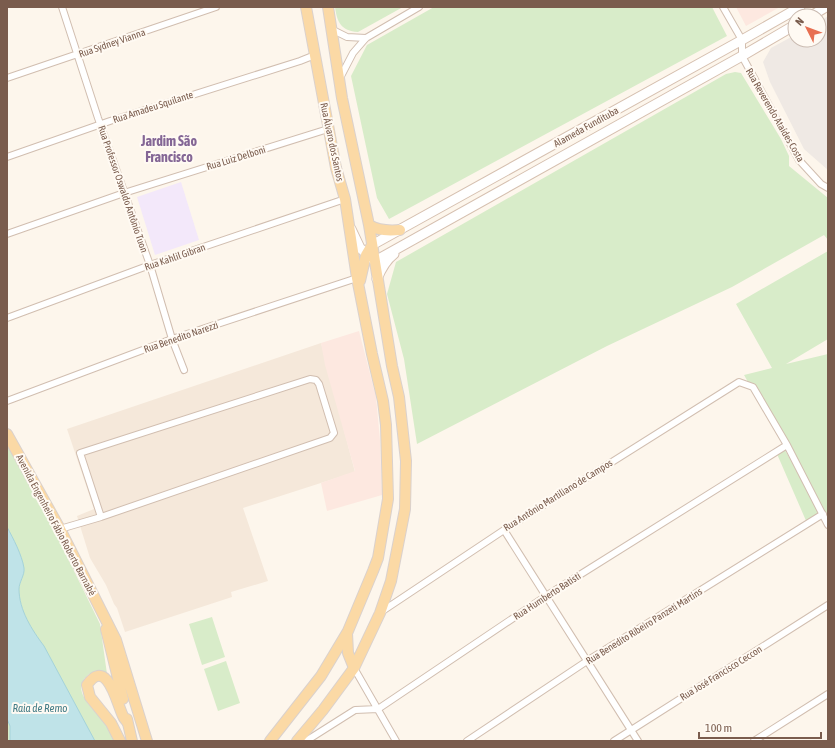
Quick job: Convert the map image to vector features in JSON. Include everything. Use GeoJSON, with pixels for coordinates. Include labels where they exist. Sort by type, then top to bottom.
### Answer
{"type":"FeatureCollection","features":[{"type":"Feature","properties":{"kind":"main road","name":"Rua Álvaro dos Santos"},"geometry":{"type":"LineString","coordinates":[[270,741],[293,714],[321,676],[348,631],[374,571],[378,558],[386,518],[389,484],[386,425],[383,401],[357,278],[345,199],[336,168],[328,129],[306,7]]}},
{"type":"Feature","properties":{"kind":"main road"},"geometry":{"type":"LineString","coordinates":[[328,7],[339,79],[360,190],[369,225],[369,250],[359,288]]}},
{"type":"Feature","properties":{"kind":"main road","name":"Alameda Fundituba"},"geometry":{"type":"LineString","coordinates":[[369,250],[400,230],[800,7]]}},
{"type":"Feature","properties":{"kind":"main road","name":"Alameda Fundituba"},"geometry":{"type":"LineString","coordinates":[[375,261],[787,30]]}},
{"type":"Feature","properties":{"kind":"main road"},"geometry":{"type":"LineString","coordinates":[[369,225],[385,231],[400,230]]}},
{"type":"Feature","properties":{"kind":"main road"},"geometry":{"type":"LineString","coordinates":[[297,741],[323,710],[354,668],[380,613],[391,581],[405,509],[406,461],[398,396],[375,261],[369,250],[360,248],[349,226]]}},
{"type":"Feature","properties":{"kind":"main road"},"geometry":{"type":"LineString","coordinates":[[377,279],[381,268],[389,258],[414,239]]}},
{"type":"Feature","properties":{"kind":"main road"},"geometry":{"type":"LineString","coordinates":[[383,401],[398,396]]}},
{"type":"Feature","properties":{"kind":"main road","name":"Avenida Engenheiro Fábio Roberto Barnabé"},"geometry":{"type":"LineString","coordinates":[[7,434],[60,529],[104,617]]}},
{"type":"Feature","properties":{"kind":"main road"},"geometry":{"type":"LineString","coordinates":[[104,617],[132,741]]}},
{"type":"Feature","properties":{"kind":"main road"},"geometry":{"type":"LineString","coordinates":[[104,617],[116,640],[147,741]]}},
{"type":"Feature","properties":{"kind":"main road"},"geometry":{"type":"LineString","coordinates":[[348,631],[348,653],[354,668]]}},
{"type":"Feature","properties":{"kind":"main road"},"geometry":{"type":"LineString","coordinates":[[120,741],[111,724],[90,697],[87,684],[90,680],[100,676],[105,678],[110,683],[114,690],[123,717],[128,724]]}},
{"type":"Feature","properties":{"kind":"street","name":"Rua Professor Oswaldo Antônio Tuon"},"geometry":{"type":"LineString","coordinates":[[62,7],[124,193],[150,265],[172,339],[184,370]]}},
{"type":"Feature","properties":{"kind":"street","name":"Rua Sydney Vianna"},"geometry":{"type":"LineString","coordinates":[[7,78],[216,7]]}},
{"type":"Feature","properties":{"kind":"street"},"geometry":{"type":"LineString","coordinates":[[339,79],[353,53],[366,38],[419,7]]}},
{"type":"Feature","properties":{"kind":"street"},"geometry":{"type":"LineString","coordinates":[[723,7],[742,40],[742,56]]}},
{"type":"Feature","properties":{"kind":"street"},"geometry":{"type":"LineString","coordinates":[[331,29],[348,37],[366,38]]}},
{"type":"Feature","properties":{"kind":"street","name":"Rua Amadeu Squilante"},"geometry":{"type":"LineString","coordinates":[[7,157],[101,124],[315,55]]}},
{"type":"Feature","properties":{"kind":"street","name":"Rua Reverendo Ataídes Costa"},"geometry":{"type":"LineString","coordinates":[[742,56],[799,160],[821,184],[828,188]]}},
{"type":"Feature","properties":{"kind":"street","name":"Rua Luiz Delboni"},"geometry":{"type":"LineString","coordinates":[[7,234],[124,193],[328,129]]}},
{"type":"Feature","properties":{"kind":"street","name":"Rua Kahlil Gibran"},"geometry":{"type":"LineString","coordinates":[[7,318],[150,265],[345,199]]}},
{"type":"Feature","properties":{"kind":"street","name":"Rua Benedito Narezzi"},"geometry":{"type":"LineString","coordinates":[[7,402],[172,339],[357,278]]}},
{"type":"Feature","properties":{"kind":"street"},"geometry":{"type":"LineString","coordinates":[[60,529],[101,516],[330,438],[334,433],[319,384],[316,380],[310,379],[80,453],[101,516]]}},
{"type":"Feature","properties":{"kind":"street","name":"Rua Antônio Martiliano de Campos"},"geometry":{"type":"LineString","coordinates":[[380,613],[504,530],[739,382],[753,387],[787,445]]}},
{"type":"Feature","properties":{"kind":"street"},"geometry":{"type":"LineString","coordinates":[[787,445],[828,525]]}},
{"type":"Feature","properties":{"kind":"street","name":"Rua Humberto Batisti"},"geometry":{"type":"LineString","coordinates":[[378,709],[546,596],[787,445]]}},
{"type":"Feature","properties":{"kind":"street","name":"Rua Benedito Ribeiro Panzeti Martins"},"geometry":{"type":"LineString","coordinates":[[467,741],[587,661],[823,514]]}},
{"type":"Feature","properties":{"kind":"street"},"geometry":{"type":"LineString","coordinates":[[504,530],[638,741]]}},
{"type":"Feature","properties":{"kind":"street","name":"Rua José Francisco Ceccon"},"geometry":{"type":"LineString","coordinates":[[614,741],[828,605]]}},
{"type":"Feature","properties":{"kind":"street"},"geometry":{"type":"LineString","coordinates":[[354,668],[396,741]]}},
{"type":"Feature","properties":{"kind":"street"},"geometry":{"type":"LineString","coordinates":[[754,741],[828,694]]}},
{"type":"Feature","properties":{"kind":"street"},"geometry":{"type":"LineString","coordinates":[[306,741],[355,710],[378,709]]}},
{"type":"Feature","properties":{"kind":"shaded area"},"geometry":{"type":"Polygon","coordinates":[[[736,7],[780,7],[746,26],[736,7]]]}},
{"type":"Feature","properties":{"kind":"shaded area"},"geometry":{"type":"Polygon","coordinates":[[[828,16],[828,170],[804,149],[770,82],[763,62],[771,48],[787,39],[787,48],[827,48],[828,16]]]}},
{"type":"Feature","properties":{"kind":"shaded area"},"geometry":{"type":"Polygon","coordinates":[[[181,182],[199,240],[155,255],[137,197],[181,182]]]}},
{"type":"Feature","properties":{"kind":"shaded area"},"geometry":{"type":"Polygon","coordinates":[[[359,331],[376,397],[380,440],[382,495],[327,511],[321,483],[355,471],[325,365],[321,343],[359,331]]]}},
{"type":"Feature","properties":{"kind":"shaded area"},"geometry":{"type":"Polygon","coordinates":[[[321,343],[355,472],[243,508],[268,581],[231,592],[232,597],[125,632],[117,608],[106,585],[90,558],[77,516],[94,509],[67,429],[321,343]]]}},
{"type":"Feature","properties":{"kind":"green space"},"geometry":{"type":"Polygon","coordinates":[[[335,7],[403,7],[358,32],[348,30],[341,25],[337,17],[335,7]]]}},
{"type":"Feature","properties":{"kind":"green space"},"geometry":{"type":"Polygon","coordinates":[[[434,7],[712,7],[727,36],[389,219],[377,198],[351,76],[367,45],[434,7]]]}},
{"type":"Feature","properties":{"kind":"green space"},"geometry":{"type":"Polygon","coordinates":[[[735,72],[741,73],[781,139],[789,156],[789,166],[828,198],[828,240],[824,235],[732,287],[607,346],[417,444],[404,359],[387,294],[396,262],[726,74],[735,72]]]}},
{"type":"Feature","properties":{"kind":"green space"},"geometry":{"type":"Polygon","coordinates":[[[828,251],[828,339],[786,364],[828,354],[828,523],[744,375],[772,368],[736,304],[828,251]]]}},
{"type":"Feature","properties":{"kind":"green space"},"geometry":{"type":"Polygon","coordinates":[[[7,442],[51,524],[100,624],[107,674],[97,672],[89,674],[82,682],[81,688],[86,700],[104,722],[115,741],[7,741],[7,442]]]}},
{"type":"Feature","properties":{"kind":"green space"},"geometry":{"type":"Polygon","coordinates":[[[785,450],[821,514],[807,523],[777,454],[785,450]]]}},
{"type":"Feature","properties":{"kind":"green space"},"geometry":{"type":"Polygon","coordinates":[[[212,617],[225,657],[202,665],[189,624],[212,617]]]}},
{"type":"Feature","properties":{"kind":"green space"},"geometry":{"type":"Polygon","coordinates":[[[226,661],[240,703],[218,711],[204,669],[226,661]]]}},
{"type":"Feature","properties":{"kind":"water","name":"Raia de Remo"},"geometry":{"type":"Polygon","coordinates":[[[7,527],[19,552],[24,568],[19,589],[21,605],[27,619],[44,646],[95,741],[10,741],[10,726],[7,719],[7,527]]]}},
{"type":"Feature","properties":{"kind":"district","name":"Jardim São Francisco"},"geometry":{"type":"Point","coordinates":[169,150]}}]}
